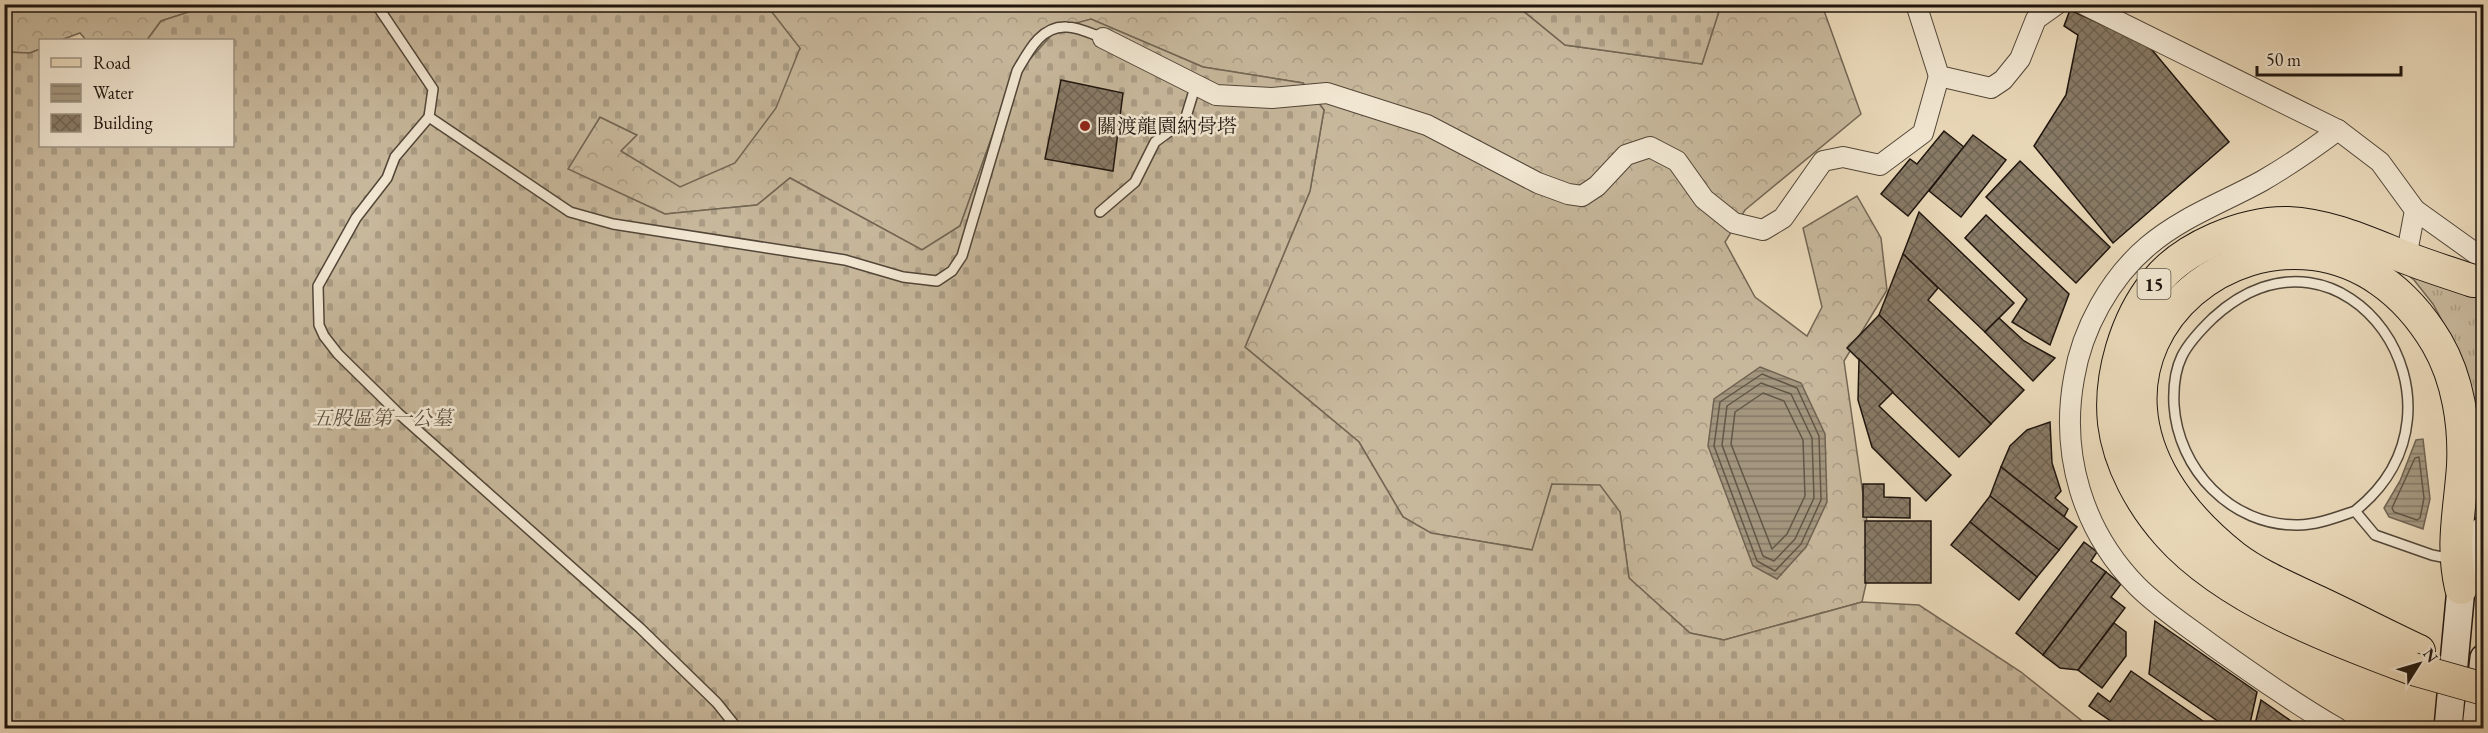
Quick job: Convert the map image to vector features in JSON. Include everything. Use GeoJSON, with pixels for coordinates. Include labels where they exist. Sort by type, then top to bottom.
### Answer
{"type":"FeatureCollection","features":[{"type":"Feature","properties":{"kind":"main road","name":"15"},"geometry":{"type":"LineString","coordinates":[[2484,280],[2473,281],[2324,227],[2286,223],[2242,228],[2209,242],[2183,258],[2156,281],[2135,315],[2114,384],[2114,422],[2121,456],[2141,497],[2169,536],[2210,570],[2245,594],[2349,645],[2416,660],[2484,689]]}},
{"type":"Feature","properties":{"kind":"main road"},"geometry":{"type":"LineString","coordinates":[[2448,729],[2458,573],[2463,463],[2461,416],[2447,362],[2437,342],[2406,302],[2368,274],[2341,261],[2300,253],[2264,256],[2235,264],[2202,280],[2181,298],[2158,327],[2144,361],[2139,400],[2148,441],[2164,480],[2190,515],[2234,557],[2416,660],[2471,670],[2484,679]]}},
{"type":"Feature","properties":{"kind":"main road"},"geometry":{"type":"LineString","coordinates":[[2458,573],[2478,550],[2484,530]]}},
{"type":"Feature","properties":{"kind":"main road"},"geometry":{"type":"LineString","coordinates":[[2476,729],[2484,658]]}},
{"type":"Feature","properties":{"kind":"street"},"geometry":{"type":"LineString","coordinates":[[1103,38],[1216,95],[1230,98],[1272,98],[1327,93],[1427,125],[1538,183],[1568,194],[1582,196],[1597,186],[1626,155],[1650,147],[1677,161],[1704,199],[1734,223],[1763,230],[1784,218],[1823,161],[1843,157],[1880,165],[1923,133],[1939,76],[1916,4]]}},
{"type":"Feature","properties":{"kind":"street"},"geometry":{"type":"LineString","coordinates":[[1939,76],[1991,88],[2003,80],[2020,59],[2036,19],[2057,4]]}},
{"type":"Feature","properties":{"kind":"street"},"geometry":{"type":"LineString","coordinates":[[2083,4],[2108,10],[2338,130],[2380,162],[2415,210],[2475,253],[2484,256]]}},
{"type":"Feature","properties":{"kind":"street"},"geometry":{"type":"LineString","coordinates":[[2337,729],[2232,660],[2164,610],[2122,570],[2089,518],[2077,485],[2071,456],[2069,420],[2076,362],[2096,315],[2124,271],[2148,246],[2189,217],[2263,180],[2338,130]]}},
{"type":"Feature","properties":{"kind":"street"},"geometry":{"type":"LineString","coordinates":[[2406,258],[2415,210]]}},
{"type":"Feature","properties":{"kind":"lane"},"geometry":{"type":"LineString","coordinates":[[376,4],[433,90],[429,117],[395,157],[387,177],[356,218],[318,286],[319,325],[324,336],[338,354],[398,412],[640,628],[717,703],[737,729]]}},
{"type":"Feature","properties":{"kind":"lane"},"geometry":{"type":"LineString","coordinates":[[429,117],[570,212],[613,224],[845,260],[903,277],[937,281],[952,271],[962,256],[1017,71],[1032,45],[1041,34],[1066,26],[1103,38]]}},
{"type":"Feature","properties":{"kind":"lane"},"geometry":{"type":"LineString","coordinates":[[1100,212],[1135,182],[1155,142],[1185,120],[1196,84]]}},
{"type":"Feature","properties":{"kind":"lane"},"geometry":{"type":"LineString","coordinates":[[2301,282],[2337,289],[2368,306],[2395,340],[2413,381],[2416,404],[2409,437],[2393,472],[2375,497],[2355,511],[2299,525],[2271,522],[2239,511],[2214,492],[2187,455],[2176,428],[2174,394],[2178,360],[2196,334],[2231,302],[2263,288],[2301,282]]}},
{"type":"Feature","properties":{"kind":"lane"},"geometry":{"type":"LineString","coordinates":[[2355,511],[2375,535],[2432,555],[2458,573]]}},
{"type":"Feature","properties":{"kind":"green space","name":"五股區第一公墓"},"geometry":{"type":"Polygon","coordinates":[[[213,4],[771,5],[771,11],[800,48],[776,108],[735,163],[680,187],[621,151],[637,135],[600,117],[568,169],[665,214],[757,205],[790,178],[922,250],[960,226],[1013,78],[1058,28],[1091,19],[1203,67],[1303,83],[1324,110],[1310,191],[1245,347],[1359,442],[1403,517],[1431,533],[1532,550],[1552,484],[1600,485],[1620,512],[1629,578],[1690,633],[1724,640],[1862,602],[1919,605],[2021,672],[2082,721],[2086,728],[5,728],[4,52],[30,53],[39,49],[39,147],[234,147],[234,39],[148,39],[161,21],[213,4]]]}},
{"type":"Feature","properties":{"kind":"green space"},"geometry":{"type":"Polygon","coordinates":[[[4,5],[213,5],[161,21],[148,39],[85,39],[80,33],[64,39],[39,39],[39,49],[30,53],[5,52],[4,5]]]}},
{"type":"Feature","properties":{"kind":"green space"},"geometry":{"type":"Polygon","coordinates":[[[771,5],[1516,5],[1565,45],[1702,64],[1721,5],[1822,5],[1861,114],[1745,210],[1725,242],[1755,297],[1807,336],[1822,307],[1803,228],[1857,196],[1881,238],[1887,290],[1844,361],[1872,557],[1862,602],[1724,640],[1690,633],[1629,578],[1620,512],[1552,484],[1533,550],[1430,533],[1403,517],[1359,442],[1245,347],[1310,191],[1324,110],[1303,83],[1203,67],[1091,19],[1013,78],[960,226],[922,250],[790,178],[757,205],[665,214],[567,169],[600,117],[637,135],[621,151],[800,49],[771,11],[771,5]]]}},
{"type":"Feature","properties":{"kind":"green space"},"geometry":{"type":"Polygon","coordinates":[[[1516,5],[1721,5],[1702,64],[1565,45],[1516,5]]]}},
{"type":"Feature","properties":{"kind":"green space"},"geometry":{"type":"Polygon","coordinates":[[[2391,261],[2483,288],[2484,458],[2474,490],[2452,339],[2433,304],[2414,280],[2391,261]]]}},
{"type":"Feature","properties":{"kind":"water"},"geometry":{"type":"Polygon","coordinates":[[[1760,367],[1801,383],[1825,434],[1827,502],[1806,547],[1777,579],[1753,566],[1708,446],[1714,399],[1760,367]]]}},
{"type":"Feature","properties":{"kind":"water"},"geometry":{"type":"Polygon","coordinates":[[[2423,439],[2430,499],[2423,529],[2389,517],[2384,508],[2400,481],[2416,440],[2423,439]]]}},
{"type":"Feature","properties":{"kind":"building"},"geometry":{"type":"Polygon","coordinates":[[[2070,10],[2148,45],[2229,142],[2113,243],[2034,146],[2066,95],[2078,35],[2064,26],[2070,10]]]}},
{"type":"Feature","properties":{"kind":"building","name":"關渡龍園納骨塔"},"geometry":{"type":"Polygon","coordinates":[[[1061,80],[1123,93],[1113,171],[1045,159],[1061,80]]]}},
{"type":"Feature","properties":{"kind":"building"},"geometry":{"type":"Polygon","coordinates":[[[1944,131],[1964,147],[1908,216],[1881,194],[1910,159],[1917,164],[1944,131]]]}},
{"type":"Feature","properties":{"kind":"building"},"geometry":{"type":"Polygon","coordinates":[[[1973,135],[2006,160],[1961,217],[1929,191],[1973,135]]]}},
{"type":"Feature","properties":{"kind":"building"},"geometry":{"type":"Polygon","coordinates":[[[2020,161],[2110,247],[2076,283],[1986,197],[2020,161]]]}},
{"type":"Feature","properties":{"kind":"building"},"geometry":{"type":"Polygon","coordinates":[[[1919,212],[2014,303],[1985,332],[1903,254],[1919,212]]]}},
{"type":"Feature","properties":{"kind":"building"},"geometry":{"type":"Polygon","coordinates":[[[1986,215],[2069,294],[2050,345],[2012,322],[2027,299],[1965,238],[1986,215]]]}},
{"type":"Feature","properties":{"kind":"building"},"geometry":{"type":"Polygon","coordinates":[[[1903,254],[1938,288],[1928,300],[2024,390],[1991,424],[1879,315],[1903,254]]]}},
{"type":"Feature","properties":{"kind":"building"},"geometry":{"type":"Polygon","coordinates":[[[1879,315],[1991,424],[1959,457],[1847,348],[1879,315]]]}},
{"type":"Feature","properties":{"kind":"building"},"geometry":{"type":"Polygon","coordinates":[[[1999,318],[2024,341],[2055,358],[2033,381],[1985,332],[1999,318]]]}},
{"type":"Feature","properties":{"kind":"building"},"geometry":{"type":"Polygon","coordinates":[[[1859,359],[1893,392],[1879,406],[1951,475],[1926,501],[1872,447],[1858,400],[1859,359]]]}},
{"type":"Feature","properties":{"kind":"building"},"geometry":{"type":"Polygon","coordinates":[[[2050,422],[2052,463],[2061,491],[2055,498],[2068,509],[2064,517],[2001,467],[2010,446],[2027,430],[2050,422]]]}},
{"type":"Feature","properties":{"kind":"building"},"geometry":{"type":"Polygon","coordinates":[[[2001,467],[2077,527],[2059,550],[1990,496],[2001,467]]]}},
{"type":"Feature","properties":{"kind":"building"},"geometry":{"type":"Polygon","coordinates":[[[1863,484],[1884,484],[1884,497],[1910,498],[1910,518],[1863,517],[1863,484]]]}},
{"type":"Feature","properties":{"kind":"building"},"geometry":{"type":"Polygon","coordinates":[[[1990,496],[2059,550],[2037,577],[1970,522],[1990,496]]]}},
{"type":"Feature","properties":{"kind":"building"},"geometry":{"type":"Polygon","coordinates":[[[1865,521],[1931,521],[1931,583],[1865,583],[1865,521]]]}},
{"type":"Feature","properties":{"kind":"building"},"geometry":{"type":"Polygon","coordinates":[[[1970,522],[2037,577],[2019,600],[1951,545],[1970,522]]]}},
{"type":"Feature","properties":{"kind":"building"},"geometry":{"type":"Polygon","coordinates":[[[2084,542],[2097,552],[2091,561],[2106,572],[2043,655],[2016,633],[2084,542]]]}},
{"type":"Feature","properties":{"kind":"building"},"geometry":{"type":"Polygon","coordinates":[[[2106,572],[2121,584],[2111,597],[2125,608],[2078,670],[2060,668],[2043,655],[2106,572]]]}},
{"type":"Feature","properties":{"kind":"building"},"geometry":{"type":"Polygon","coordinates":[[[2155,621],[2257,692],[2249,728],[2228,728],[2149,674],[2155,621]]]}},
{"type":"Feature","properties":{"kind":"building"},"geometry":{"type":"Polygon","coordinates":[[[2114,623],[2126,632],[2126,656],[2102,688],[2078,670],[2114,623]]]}},
{"type":"Feature","properties":{"kind":"building"},"geometry":{"type":"Polygon","coordinates":[[[2131,671],[2213,728],[2121,728],[2089,706],[2098,693],[2110,702],[2131,671]]]}},
{"type":"Feature","properties":{"kind":"building"},"geometry":{"type":"Polygon","coordinates":[[[2261,700],[2301,728],[2254,728],[2261,700]]]}},
{"type":"Feature","properties":{"kind":"place","name":"關渡龍園納骨塔"},"geometry":{"type":"Point","coordinates":[1085,126]}}]}
